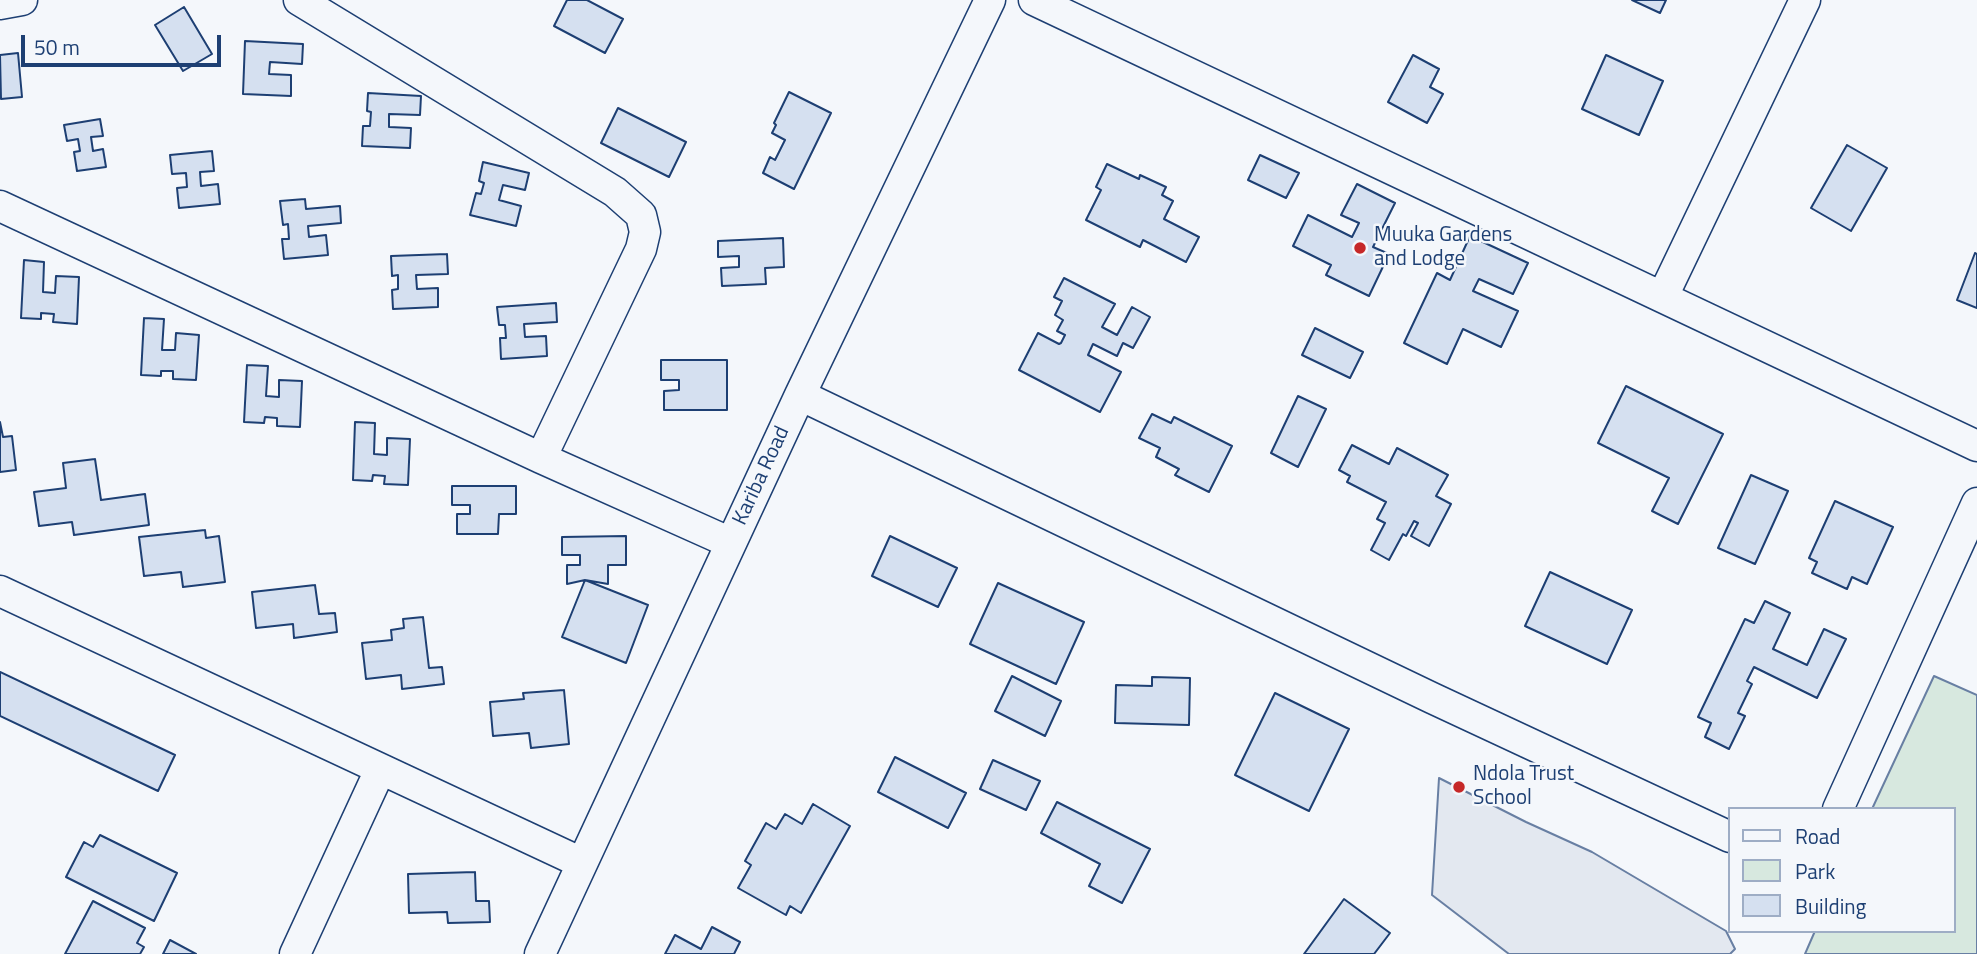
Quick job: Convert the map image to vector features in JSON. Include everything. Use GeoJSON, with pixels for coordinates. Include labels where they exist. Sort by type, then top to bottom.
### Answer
{"type":"FeatureCollection","features":[{"type":"Feature","properties":{"kind":"street"},"geometry":{"type":"LineString","coordinates":[[0,4],[22,0]]}},
{"type":"Feature","properties":{"kind":"street"},"geometry":{"type":"LineString","coordinates":[[299,0],[615,192],[641,215],[645,232],[641,249],[541,458]]}},
{"type":"Feature","properties":{"kind":"street","name":"Kariba Road"},"geometry":{"type":"LineString","coordinates":[[540,954],[800,395],[990,0]]}},
{"type":"Feature","properties":{"kind":"street"},"geometry":{"type":"LineString","coordinates":[[1034,0],[1977,446]]}},
{"type":"Feature","properties":{"kind":"street"},"geometry":{"type":"LineString","coordinates":[[1663,296],[1805,0]]}},
{"type":"Feature","properties":{"kind":"street"},"geometry":{"type":"LineString","coordinates":[[0,206],[541,458],[731,543]]}},
{"type":"Feature","properties":{"kind":"street"},"geometry":{"type":"LineString","coordinates":[[800,395],[1728,836]]}},
{"type":"Feature","properties":{"kind":"street"},"geometry":{"type":"LineString","coordinates":[[1839,807],[1977,503]]}},
{"type":"Feature","properties":{"kind":"street"},"geometry":{"type":"LineString","coordinates":[[0,591],[582,863]]}},
{"type":"Feature","properties":{"kind":"street"},"geometry":{"type":"LineString","coordinates":[[295,954],[380,770]]}},
{"type":"Feature","properties":{"kind":"green space"},"geometry":{"type":"Polygon","coordinates":[[[1934,676],[1977,695],[1977,954],[1805,954],[1814,933],[1956,933],[1956,807],[1873,807],[1934,676]]]}},
{"type":"Feature","properties":{"kind":"shaded area"},"geometry":{"type":"Polygon","coordinates":[[[1439,778],[1592,852],[1726,931],[1735,949],[1730,954],[1509,954],[1432,895],[1439,778]]]}},
{"type":"Feature","properties":{"kind":"building"},"geometry":{"type":"Polygon","coordinates":[[[567,0],[587,0],[623,19],[605,53],[554,26],[567,0]]]}},
{"type":"Feature","properties":{"kind":"building"},"geometry":{"type":"Polygon","coordinates":[[[1632,0],[1666,0],[1660,13],[1632,0]]]}},
{"type":"Feature","properties":{"kind":"building"},"geometry":{"type":"Polygon","coordinates":[[[184,7],[212,54],[183,71],[155,25],[184,7]]]}},
{"type":"Feature","properties":{"kind":"building"},"geometry":{"type":"Polygon","coordinates":[[[245,41],[303,44],[302,64],[270,62],[269,74],[291,75],[291,96],[243,94],[245,41]]]}},
{"type":"Feature","properties":{"kind":"building"},"geometry":{"type":"Polygon","coordinates":[[[18,53],[22,97],[1,99],[0,55],[18,53]]]}},
{"type":"Feature","properties":{"kind":"building"},"geometry":{"type":"Polygon","coordinates":[[[1413,55],[1439,69],[1430,87],[1443,94],[1427,123],[1388,102],[1413,55]]]}},
{"type":"Feature","properties":{"kind":"building"},"geometry":{"type":"Polygon","coordinates":[[[1606,55],[1663,81],[1639,135],[1582,109],[1606,55]]]}},
{"type":"Feature","properties":{"kind":"building"},"geometry":{"type":"Polygon","coordinates":[[[789,92],[831,113],[794,189],[763,173],[770,157],[775,160],[785,140],[772,133],[789,92]]]}},
{"type":"Feature","properties":{"kind":"building"},"geometry":{"type":"Polygon","coordinates":[[[368,93],[421,96],[420,115],[389,114],[389,127],[411,128],[410,148],[362,146],[363,126],[370,126],[368,93]]]}},
{"type":"Feature","properties":{"kind":"building"},"geometry":{"type":"Polygon","coordinates":[[[618,108],[686,142],[669,177],[601,143],[618,108]]]}},
{"type":"Feature","properties":{"kind":"building"},"geometry":{"type":"Polygon","coordinates":[[[100,119],[103,136],[91,137],[93,151],[103,149],[106,167],[77,171],[74,152],[80,151],[78,139],[67,141],[64,125],[100,119]]]}},
{"type":"Feature","properties":{"kind":"building"},"geometry":{"type":"Polygon","coordinates":[[[1847,145],[1887,168],[1851,231],[1811,208],[1847,145]]]}},
{"type":"Feature","properties":{"kind":"building"},"geometry":{"type":"Polygon","coordinates":[[[212,151],[214,171],[200,172],[201,186],[218,184],[220,204],[179,208],[177,188],[187,187],[186,173],[172,174],[170,155],[212,151]]]}},
{"type":"Feature","properties":{"kind":"building"},"geometry":{"type":"Polygon","coordinates":[[[1260,155],[1299,173],[1286,198],[1248,180],[1260,155]]]}},
{"type":"Feature","properties":{"kind":"building"},"geometry":{"type":"Polygon","coordinates":[[[483,162],[529,173],[525,190],[503,185],[499,200],[521,206],[516,226],[470,215],[476,193],[481,194],[484,183],[479,181],[483,162]]]}},
{"type":"Feature","properties":{"kind":"building"},"geometry":{"type":"Polygon","coordinates":[[[1107,164],[1139,179],[1140,175],[1166,187],[1162,195],[1173,201],[1164,219],[1199,237],[1186,262],[1143,240],[1140,247],[1086,220],[1101,190],[1096,187],[1107,164]]]}},
{"type":"Feature","properties":{"kind":"building"},"geometry":{"type":"Polygon","coordinates":[[[1357,184],[1395,203],[1373,247],[1389,254],[1369,296],[1326,275],[1331,265],[1293,246],[1308,215],[1352,237],[1359,223],[1341,215],[1357,184]]]}},
{"type":"Feature","properties":{"kind":"building"},"geometry":{"type":"Polygon","coordinates":[[[305,199],[306,209],[340,206],[341,223],[308,226],[309,237],[326,235],[328,255],[284,259],[282,239],[289,239],[288,224],[283,225],[280,201],[305,199]]]}},
{"type":"Feature","properties":{"kind":"building"},"geometry":{"type":"Polygon","coordinates":[[[1470,236],[1528,263],[1513,294],[1479,279],[1473,291],[1518,311],[1501,347],[1463,329],[1447,364],[1404,343],[1437,273],[1450,280],[1470,236]]]}},
{"type":"Feature","properties":{"kind":"building"},"geometry":{"type":"Polygon","coordinates":[[[783,238],[784,267],[765,268],[766,284],[722,286],[721,268],[739,267],[739,256],[718,257],[718,241],[783,238]]]}},
{"type":"Feature","properties":{"kind":"building"},"geometry":{"type":"Polygon","coordinates":[[[1975,253],[1977,254],[1977,308],[1957,300],[1975,253]]]}},
{"type":"Feature","properties":{"kind":"building"},"geometry":{"type":"Polygon","coordinates":[[[447,254],[448,274],[416,275],[417,289],[438,288],[438,307],[393,309],[392,290],[398,289],[398,275],[392,276],[391,256],[447,254]]]}},
{"type":"Feature","properties":{"kind":"building"},"geometry":{"type":"Polygon","coordinates":[[[24,260],[44,262],[43,292],[55,293],[56,276],[79,277],[77,324],[53,322],[54,314],[41,313],[41,319],[21,318],[24,260]]]}},
{"type":"Feature","properties":{"kind":"building"},"geometry":{"type":"Polygon","coordinates":[[[1064,278],[1115,304],[1102,327],[1117,335],[1132,307],[1150,317],[1133,348],[1123,343],[1117,356],[1093,344],[1088,355],[1121,372],[1100,412],[1019,370],[1038,333],[1059,344],[1065,335],[1057,331],[1063,320],[1055,315],[1062,301],[1054,297],[1064,278]]]}},
{"type":"Feature","properties":{"kind":"building"},"geometry":{"type":"Polygon","coordinates":[[[556,303],[557,322],[524,324],[525,337],[546,336],[547,356],[501,359],[500,338],[506,338],[505,325],[499,325],[497,307],[556,303]]]}},
{"type":"Feature","properties":{"kind":"building"},"geometry":{"type":"Polygon","coordinates":[[[144,318],[164,319],[162,350],[175,350],[176,333],[199,335],[196,380],[173,379],[173,371],[161,371],[161,376],[141,375],[144,318]]]}},
{"type":"Feature","properties":{"kind":"building"},"geometry":{"type":"Polygon","coordinates":[[[1315,328],[1363,352],[1350,378],[1302,355],[1315,328]]]}},
{"type":"Feature","properties":{"kind":"building"},"geometry":{"type":"Polygon","coordinates":[[[661,360],[727,360],[727,410],[664,410],[664,391],[679,390],[679,380],[661,380],[661,360]]]}},
{"type":"Feature","properties":{"kind":"building"},"geometry":{"type":"Polygon","coordinates":[[[247,365],[268,366],[266,396],[279,397],[279,380],[302,381],[300,427],[277,426],[277,418],[265,417],[264,423],[244,422],[247,365]]]}},
{"type":"Feature","properties":{"kind":"building"},"geometry":{"type":"Polygon","coordinates":[[[1626,386],[1723,434],[1678,524],[1652,511],[1669,478],[1598,443],[1626,386]]]}},
{"type":"Feature","properties":{"kind":"building"},"geometry":{"type":"Polygon","coordinates":[[[1298,396],[1326,409],[1298,467],[1271,453],[1298,396]]]}},
{"type":"Feature","properties":{"kind":"building"},"geometry":{"type":"Polygon","coordinates":[[[1152,414],[1171,423],[1174,417],[1232,446],[1209,492],[1175,475],[1179,469],[1156,457],[1160,448],[1139,438],[1152,414]]]}},
{"type":"Feature","properties":{"kind":"building"},"geometry":{"type":"Polygon","coordinates":[[[0,422],[3,437],[12,436],[16,470],[0,472],[0,422]]]}},
{"type":"Feature","properties":{"kind":"building"},"geometry":{"type":"Polygon","coordinates":[[[355,422],[375,423],[374,454],[387,455],[387,438],[410,439],[408,485],[384,484],[385,476],[373,475],[372,481],[353,480],[355,422]]]}},
{"type":"Feature","properties":{"kind":"building"},"geometry":{"type":"Polygon","coordinates":[[[1352,445],[1389,464],[1397,448],[1448,475],[1436,496],[1451,504],[1429,546],[1411,536],[1418,523],[1414,521],[1406,536],[1403,534],[1389,560],[1371,550],[1385,523],[1377,519],[1386,502],[1347,482],[1350,476],[1339,470],[1352,445]]]}},
{"type":"Feature","properties":{"kind":"building"},"geometry":{"type":"Polygon","coordinates":[[[95,459],[101,500],[145,494],[149,525],[74,535],[72,522],[39,526],[34,492],[66,488],[63,463],[95,459]]]}},
{"type":"Feature","properties":{"kind":"building"},"geometry":{"type":"Polygon","coordinates":[[[1751,475],[1788,491],[1755,564],[1718,548],[1751,475]]]}},
{"type":"Feature","properties":{"kind":"building"},"geometry":{"type":"Polygon","coordinates":[[[452,486],[516,486],[516,514],[499,514],[498,534],[457,534],[457,514],[470,514],[470,505],[452,505],[452,486]]]}},
{"type":"Feature","properties":{"kind":"building"},"geometry":{"type":"Polygon","coordinates":[[[1835,501],[1893,527],[1867,584],[1852,577],[1847,589],[1812,573],[1817,562],[1809,558],[1835,501]]]}},
{"type":"Feature","properties":{"kind":"building"},"geometry":{"type":"Polygon","coordinates":[[[205,530],[206,538],[219,536],[225,582],[183,587],[181,572],[144,576],[139,537],[205,530]]]}},
{"type":"Feature","properties":{"kind":"building"},"geometry":{"type":"Polygon","coordinates":[[[626,536],[626,565],[608,565],[608,584],[585,580],[567,584],[567,565],[580,565],[580,555],[562,555],[562,537],[626,536]]]}},
{"type":"Feature","properties":{"kind":"building"},"geometry":{"type":"Polygon","coordinates":[[[890,536],[957,568],[938,607],[872,576],[890,536]]]}},
{"type":"Feature","properties":{"kind":"building"},"geometry":{"type":"Polygon","coordinates":[[[1550,572],[1632,610],[1607,664],[1525,626],[1550,572]]]}},
{"type":"Feature","properties":{"kind":"building"},"geometry":{"type":"Polygon","coordinates":[[[585,580],[648,605],[626,663],[562,637],[585,580]]]}},
{"type":"Feature","properties":{"kind":"building"},"geometry":{"type":"Polygon","coordinates":[[[998,583],[1084,622],[1056,684],[970,644],[998,583]]]}},
{"type":"Feature","properties":{"kind":"building"},"geometry":{"type":"Polygon","coordinates":[[[315,585],[319,614],[335,613],[337,632],[294,638],[293,624],[256,628],[252,592],[315,585]]]}},
{"type":"Feature","properties":{"kind":"building"},"geometry":{"type":"Polygon","coordinates":[[[1765,601],[1790,613],[1773,649],[1807,665],[1824,629],[1846,639],[1817,698],[1754,667],[1747,681],[1752,684],[1738,713],[1745,716],[1729,749],[1705,737],[1711,723],[1698,717],[1745,619],[1754,623],[1765,601]]]}},
{"type":"Feature","properties":{"kind":"building"},"geometry":{"type":"Polygon","coordinates":[[[423,617],[429,668],[442,667],[444,684],[402,689],[401,675],[366,679],[362,643],[392,640],[391,630],[404,628],[403,619],[423,617]]]}},
{"type":"Feature","properties":{"kind":"building"},"geometry":{"type":"Polygon","coordinates":[[[0,672],[175,755],[158,791],[0,716],[0,672]]]}},
{"type":"Feature","properties":{"kind":"building"},"geometry":{"type":"Polygon","coordinates":[[[1012,676],[1061,701],[1045,736],[995,711],[1012,676]]]}},
{"type":"Feature","properties":{"kind":"building"},"geometry":{"type":"Polygon","coordinates":[[[1152,677],[1190,678],[1189,725],[1115,723],[1116,685],[1152,686],[1152,677]]]}},
{"type":"Feature","properties":{"kind":"building"},"geometry":{"type":"Polygon","coordinates":[[[564,690],[569,744],[531,748],[529,733],[493,736],[490,702],[524,699],[523,693],[564,690]]]}},
{"type":"Feature","properties":{"kind":"building"},"geometry":{"type":"Polygon","coordinates":[[[1275,693],[1349,729],[1309,811],[1235,775],[1275,693]]]}},
{"type":"Feature","properties":{"kind":"building"},"geometry":{"type":"Polygon","coordinates":[[[895,757],[966,793],[948,828],[878,792],[895,757]]]}},
{"type":"Feature","properties":{"kind":"building"},"geometry":{"type":"Polygon","coordinates":[[[993,760],[1040,781],[1026,810],[980,789],[993,760]]]}},
{"type":"Feature","properties":{"kind":"building"},"geometry":{"type":"Polygon","coordinates":[[[1057,802],[1150,849],[1122,903],[1089,886],[1100,864],[1041,833],[1057,802]]]}},
{"type":"Feature","properties":{"kind":"building"},"geometry":{"type":"Polygon","coordinates":[[[813,804],[850,826],[801,913],[790,906],[786,915],[738,888],[751,865],[745,861],[766,823],[776,829],[785,814],[802,824],[813,804]]]}},
{"type":"Feature","properties":{"kind":"building"},"geometry":{"type":"Polygon","coordinates":[[[100,835],[177,873],[154,921],[66,877],[84,842],[93,847],[100,835]]]}},
{"type":"Feature","properties":{"kind":"building"},"geometry":{"type":"Polygon","coordinates":[[[475,872],[476,901],[489,901],[490,922],[448,923],[447,912],[409,913],[408,874],[475,872]]]}},
{"type":"Feature","properties":{"kind":"building"},"geometry":{"type":"Polygon","coordinates":[[[1344,899],[1390,933],[1374,954],[1304,954],[1344,899]]]}},
{"type":"Feature","properties":{"kind":"building"},"geometry":{"type":"Polygon","coordinates":[[[93,901],[145,928],[137,943],[144,947],[140,954],[65,954],[93,901]]]}},
{"type":"Feature","properties":{"kind":"building"},"geometry":{"type":"Polygon","coordinates":[[[712,927],[740,942],[734,954],[665,954],[675,935],[701,949],[712,927]]]}},
{"type":"Feature","properties":{"kind":"building"},"geometry":{"type":"Polygon","coordinates":[[[170,940],[196,954],[163,954],[170,940]]]}},
{"type":"Feature","properties":{"kind":"place","name":"Muuka Gardens and Lodge"},"geometry":{"type":"Point","coordinates":[1360,248]}},
{"type":"Feature","properties":{"kind":"place","name":"Ndola Trust School"},"geometry":{"type":"Point","coordinates":[1459,787]}}]}
